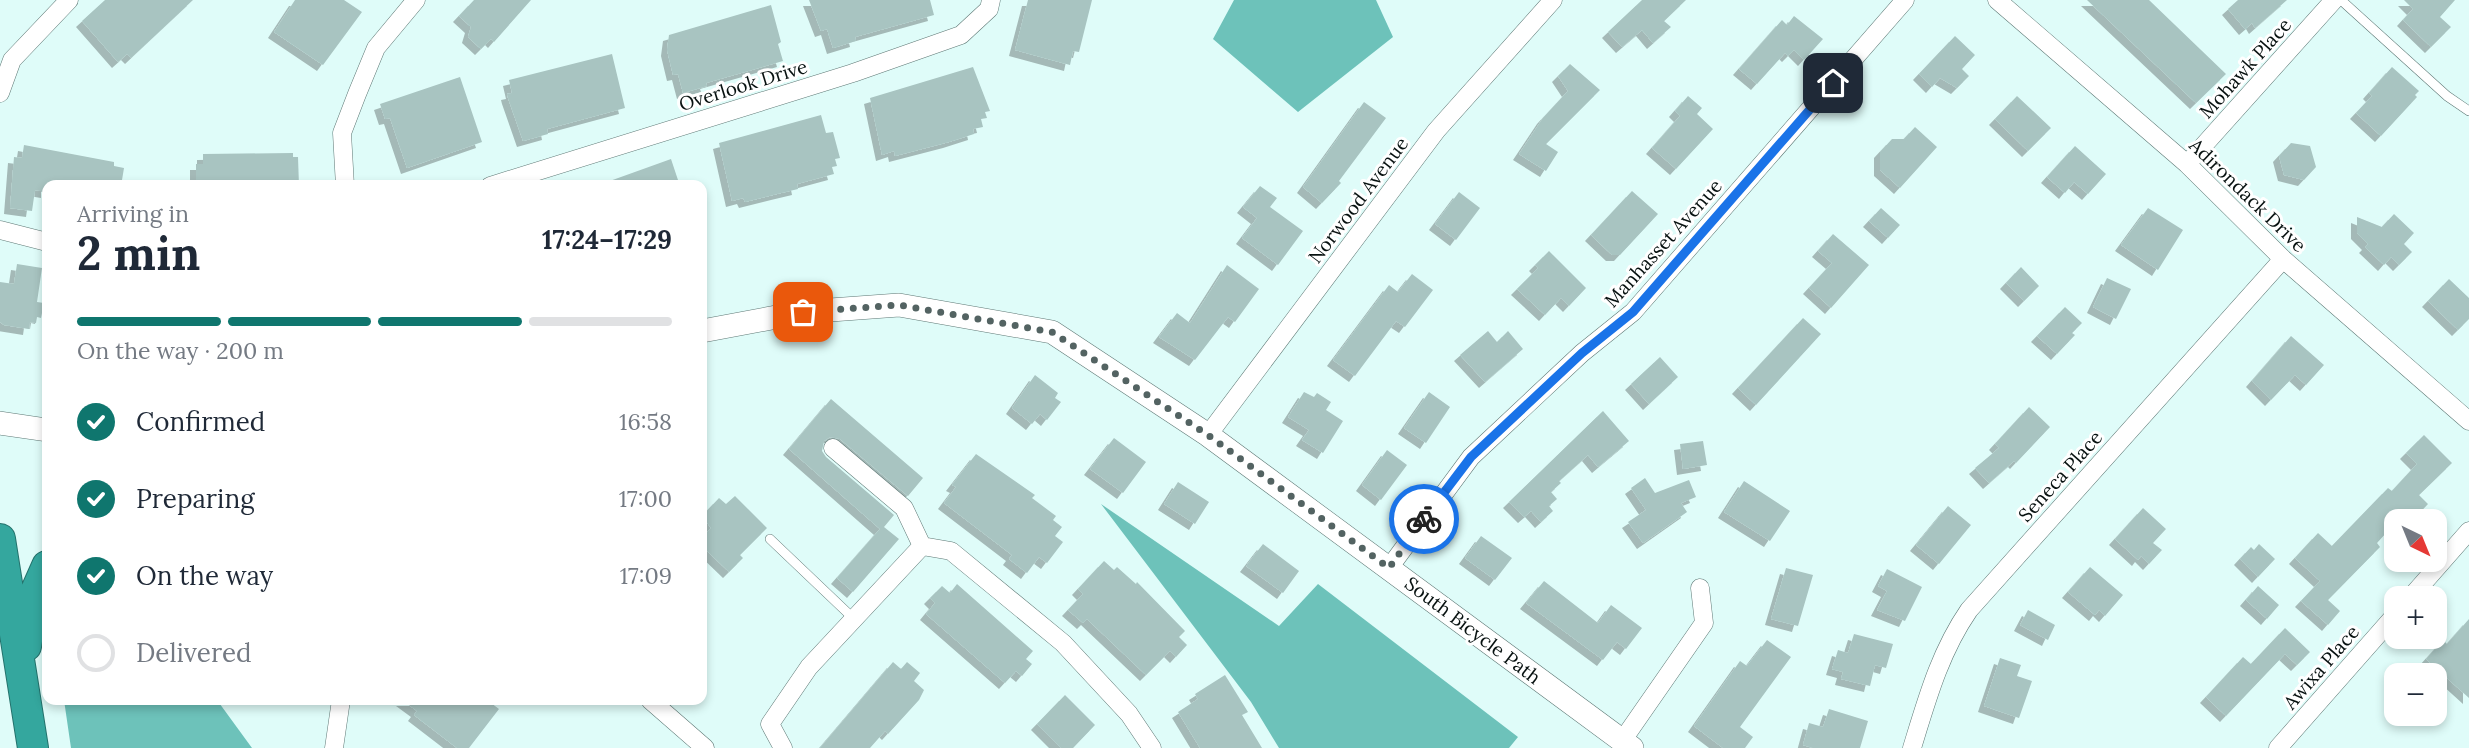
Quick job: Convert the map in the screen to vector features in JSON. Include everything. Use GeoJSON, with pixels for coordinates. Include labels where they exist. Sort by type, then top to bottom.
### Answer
{"type":"FeatureCollection","features":[{"type":"Feature","properties":{"kind":"highway"},"geometry":{"type":"LineString","coordinates":[[0,539],[33,748]]}},
{"type":"Feature","properties":{"kind":"highway"},"geometry":{"type":"LineString","coordinates":[[23,681],[30,617],[35,593],[42,577]]}},
{"type":"Feature","properties":{"kind":"street"},"geometry":{"type":"LineString","coordinates":[[0,93],[12,60],[69,0]]}},
{"type":"Feature","properties":{"kind":"street"},"geometry":{"type":"LineString","coordinates":[[345,180],[342,133],[353,104],[376,48],[416,0]]}},
{"type":"Feature","properties":{"kind":"street","name":"Overlook Drive"},"geometry":{"type":"LineString","coordinates":[[509,180],[853,73],[961,35],[989,9],[991,0]]}},
{"type":"Feature","properties":{"kind":"street","name":"Norwood Avenue"},"geometry":{"type":"LineString","coordinates":[[1208,435],[1436,131],[1553,0]]}},
{"type":"Feature","properties":{"kind":"street","name":"Manhasset Avenue"},"geometry":{"type":"LineString","coordinates":[[1389,568],[1471,457],[1582,353],[1633,312],[1905,0]]}},
{"type":"Feature","properties":{"kind":"street","name":"Adirondack Drive"},"geometry":{"type":"LineString","coordinates":[[1997,0],[2187,164],[2283,259],[2469,422]]}},
{"type":"Feature","properties":{"kind":"street","name":"Mohawk Place"},"geometry":{"type":"LineString","coordinates":[[2187,164],[2334,0]]}},
{"type":"Feature","properties":{"kind":"street"},"geometry":{"type":"LineString","coordinates":[[0,230],[42,241]]}},
{"type":"Feature","properties":{"kind":"street","name":"Seneca Place"},"geometry":{"type":"LineString","coordinates":[[1912,748],[1933,681],[1954,633],[1969,610],[2283,259]]}},
{"type":"Feature","properties":{"kind":"street","name":"South Bicycle Path"},"geometry":{"type":"LineString","coordinates":[[707,330],[803,312],[899,305],[1052,332],[1208,435],[1627,744]]}},
{"type":"Feature","properties":{"kind":"street"},"geometry":{"type":"LineString","coordinates":[[0,423],[42,429]]}},
{"type":"Feature","properties":{"kind":"street"},"geometry":{"type":"LineString","coordinates":[[832,448],[904,508],[922,545]]}},
{"type":"Feature","properties":{"kind":"street"},"geometry":{"type":"LineString","coordinates":[[2421,586],[2469,531]]}},
{"type":"Feature","properties":{"kind":"street"},"geometry":{"type":"LineString","coordinates":[[783,748],[770,724],[809,667],[922,545]]}},
{"type":"Feature","properties":{"kind":"street"},"geometry":{"type":"LineString","coordinates":[[922,545],[951,551],[1063,643],[1129,714],[1152,748]]}},
{"type":"Feature","properties":{"kind":"street"},"geometry":{"type":"LineString","coordinates":[[1627,744],[1704,623],[1700,588]]}},
{"type":"Feature","properties":{"kind":"street","name":"Awixa Place"},"geometry":{"type":"LineString","coordinates":[[2278,748],[2384,628]]}},
{"type":"Feature","properties":{"kind":"street"},"geometry":{"type":"LineString","coordinates":[[334,748],[340,705]]}},
{"type":"Feature","properties":{"kind":"street"},"geometry":{"type":"LineString","coordinates":[[656,705],[705,748]]}},
{"type":"Feature","properties":{"kind":"lane"},"geometry":{"type":"LineString","coordinates":[[2341,0],[2447,96],[2469,111]]}},
{"type":"Feature","properties":{"kind":"lane"},"geometry":{"type":"LineString","coordinates":[[770,539],[853,618]]}},
{"type":"Feature","properties":{"kind":"shaded area"},"geometry":{"type":"Polygon","coordinates":[[[1234,0],[1376,0],[1393,37],[1298,112],[1213,39],[1234,0]]]}},
{"type":"Feature","properties":{"kind":"shaded area"},"geometry":{"type":"Polygon","coordinates":[[[1101,504],[1279,626],[1318,584],[1518,737],[1509,748],[1279,748],[1251,702],[1101,504]]]}},
{"type":"Feature","properties":{"kind":"shaded area"},"geometry":{"type":"Polygon","coordinates":[[[65,705],[221,705],[252,748],[71,748],[65,705]]]}},
{"type":"Feature","properties":{"kind":"building"},"geometry":{"type":"Polygon","coordinates":[[[105,0],[193,0],[131,58],[127,54],[118,62],[82,21],[105,0]]]}},
{"type":"Feature","properties":{"kind":"building"},"geometry":{"type":"Polygon","coordinates":[[[295,0],[344,0],[362,12],[323,65],[274,32],[295,0]]]}},
{"type":"Feature","properties":{"kind":"building"},"geometry":{"type":"Polygon","coordinates":[[[474,0],[531,0],[494,42],[491,39],[481,49],[468,37],[471,27],[459,16],[474,0]]]}},
{"type":"Feature","properties":{"kind":"building"},"geometry":{"type":"Polygon","coordinates":[[[809,0],[930,0],[934,15],[855,37],[856,41],[833,48],[827,29],[821,31],[809,0]]]}},
{"type":"Feature","properties":{"kind":"building"},"geometry":{"type":"Polygon","coordinates":[[[1028,0],[1092,0],[1079,52],[1073,51],[1070,65],[1015,50],[1028,0]]]}},
{"type":"Feature","properties":{"kind":"building"},"geometry":{"type":"Polygon","coordinates":[[[1642,0],[1686,0],[1664,21],[1671,27],[1653,43],[1642,30],[1622,47],[1608,32],[1642,0]]]}},
{"type":"Feature","properties":{"kind":"building"},"geometry":{"type":"Polygon","coordinates":[[[2087,0],[2149,0],[2226,74],[2196,103],[2087,0]]]}},
{"type":"Feature","properties":{"kind":"building"},"geometry":{"type":"Polygon","coordinates":[[[2238,0],[2287,0],[2255,28],[2252,23],[2245,29],[2228,9],[2238,0]]]}},
{"type":"Feature","properties":{"kind":"building"},"geometry":{"type":"Polygon","coordinates":[[[2404,0],[2455,0],[2440,17],[2451,27],[2431,47],[2403,20],[2413,9],[2404,0]]]}},
{"type":"Feature","properties":{"kind":"building"},"geometry":{"type":"Polygon","coordinates":[[[771,5],[783,61],[706,83],[707,86],[683,93],[678,74],[673,75],[667,50],[669,35],[771,5]]]}},
{"type":"Feature","properties":{"kind":"building"},"geometry":{"type":"Polygon","coordinates":[[[1794,16],[1823,39],[1804,60],[1794,50],[1788,56],[1785,53],[1757,84],[1739,69],[1782,20],[1787,25],[1794,16]]]}},
{"type":"Feature","properties":{"kind":"building"},"geometry":{"type":"Polygon","coordinates":[[[1955,36],[1975,55],[1962,69],[1969,76],[1957,88],[1940,78],[1932,87],[1919,74],[1955,36]]]}},
{"type":"Feature","properties":{"kind":"building"},"geometry":{"type":"Polygon","coordinates":[[[612,54],[625,108],[547,129],[548,134],[523,141],[507,94],[512,93],[509,80],[612,54]]]}},
{"type":"Feature","properties":{"kind":"building"},"geometry":{"type":"Polygon","coordinates":[[[1570,64],[1600,90],[1546,144],[1558,152],[1546,171],[1519,154],[1543,118],[1568,91],[1558,76],[1570,64]]]}},
{"type":"Feature","properties":{"kind":"building"},"geometry":{"type":"Polygon","coordinates":[[[973,67],[990,111],[985,112],[987,118],[981,119],[983,127],[973,129],[974,134],[949,142],[895,156],[894,151],[882,155],[870,98],[973,67]]]}},
{"type":"Feature","properties":{"kind":"building"},"geometry":{"type":"Polygon","coordinates":[[[2392,67],[2419,91],[2415,95],[2417,97],[2381,136],[2356,113],[2372,96],[2369,93],[2392,67]]]}},
{"type":"Feature","properties":{"kind":"building"},"geometry":{"type":"Polygon","coordinates":[[[460,77],[482,142],[407,168],[390,118],[385,119],[380,104],[460,77]]]}},
{"type":"Feature","properties":{"kind":"building"},"geometry":{"type":"Polygon","coordinates":[[[1688,96],[1702,108],[1697,114],[1713,129],[1676,169],[1652,148],[1680,116],[1675,111],[1688,96]]]}},
{"type":"Feature","properties":{"kind":"building"},"geometry":{"type":"Polygon","coordinates":[[[2017,96],[2051,128],[2028,151],[1995,119],[2017,96]]]}},
{"type":"Feature","properties":{"kind":"building"},"geometry":{"type":"Polygon","coordinates":[[[1364,102],[1386,118],[1339,181],[1341,183],[1322,203],[1303,187],[1364,102]]]}},
{"type":"Feature","properties":{"kind":"building"},"geometry":{"type":"Polygon","coordinates":[[[821,115],[826,133],[833,132],[840,158],[835,159],[837,166],[832,167],[834,174],[797,184],[798,189],[745,202],[743,198],[732,201],[719,143],[821,115]]]}},
{"type":"Feature","properties":{"kind":"building"},"geometry":{"type":"Polygon","coordinates":[[[1915,127],[1937,147],[1900,188],[1880,170],[1880,152],[1892,139],[1904,139],[1915,127]]]}},
{"type":"Feature","properties":{"kind":"building"},"geometry":{"type":"Polygon","coordinates":[[[2291,143],[2310,146],[2316,167],[2304,180],[2284,175],[2279,156],[2291,143]]]}},
{"type":"Feature","properties":{"kind":"building"},"geometry":{"type":"Polygon","coordinates":[[[24,145],[114,162],[114,166],[124,168],[122,180],[42,180],[42,191],[35,190],[32,211],[10,208],[14,157],[22,158],[24,145]]]}},
{"type":"Feature","properties":{"kind":"building"},"geometry":{"type":"Polygon","coordinates":[[[2075,146],[2106,174],[2088,194],[2074,182],[2065,193],[2047,177],[2075,146]]]}},
{"type":"Feature","properties":{"kind":"building"},"geometry":{"type":"Polygon","coordinates":[[[293,153],[293,157],[298,157],[299,180],[196,180],[196,164],[203,164],[203,154],[293,153]]]}},
{"type":"Feature","properties":{"kind":"building"},"geometry":{"type":"Polygon","coordinates":[[[671,159],[678,180],[613,180],[671,159]]]}},
{"type":"Feature","properties":{"kind":"building"},"geometry":{"type":"Polygon","coordinates":[[[1260,186],[1277,198],[1270,207],[1303,231],[1278,265],[1242,238],[1257,218],[1243,207],[1260,186]]]}},
{"type":"Feature","properties":{"kind":"building"},"geometry":{"type":"Polygon","coordinates":[[[1632,191],[1658,214],[1620,255],[1612,255],[1591,235],[1632,191]]]}},
{"type":"Feature","properties":{"kind":"building"},"geometry":{"type":"Polygon","coordinates":[[[1459,192],[1480,208],[1456,240],[1435,224],[1459,192]]]}},
{"type":"Feature","properties":{"kind":"building"},"geometry":{"type":"Polygon","coordinates":[[[1881,208],[1900,225],[1888,238],[1869,221],[1881,208]]]}},
{"type":"Feature","properties":{"kind":"building"},"geometry":{"type":"Polygon","coordinates":[[[2148,208],[2183,230],[2158,270],[2121,245],[2148,208]]]}},
{"type":"Feature","properties":{"kind":"building"},"geometry":{"type":"Polygon","coordinates":[[[2394,214],[2414,233],[2404,244],[2412,252],[2399,265],[2391,257],[2384,265],[2365,247],[2368,244],[2357,233],[2357,217],[2382,227],[2394,214]]]}},
{"type":"Feature","properties":{"kind":"building"},"geometry":{"type":"Polygon","coordinates":[[[1833,234],[1869,265],[1831,308],[1809,288],[1832,263],[1818,251],[1833,234]]]}},
{"type":"Feature","properties":{"kind":"building"},"geometry":{"type":"Polygon","coordinates":[[[1549,251],[1586,288],[1569,306],[1561,298],[1545,315],[1517,289],[1538,268],[1535,265],[1549,251]]]}},
{"type":"Feature","properties":{"kind":"building"},"geometry":{"type":"Polygon","coordinates":[[[17,264],[42,268],[37,302],[42,303],[41,318],[37,317],[36,323],[30,322],[29,329],[0,322],[0,282],[14,284],[17,264]]]}},
{"type":"Feature","properties":{"kind":"building"},"geometry":{"type":"Polygon","coordinates":[[[1227,265],[1259,289],[1235,322],[1228,317],[1195,360],[1159,337],[1177,313],[1190,323],[1227,265]]]}},
{"type":"Feature","properties":{"kind":"building"},"geometry":{"type":"Polygon","coordinates":[[[2021,267],[2039,286],[2024,301],[2006,283],[2021,267]]]}},
{"type":"Feature","properties":{"kind":"building"},"geometry":{"type":"Polygon","coordinates":[[[1412,274],[1433,290],[1405,327],[1396,321],[1355,376],[1333,360],[1389,285],[1398,292],[1412,274]]]}},
{"type":"Feature","properties":{"kind":"building"},"geometry":{"type":"Polygon","coordinates":[[[2107,278],[2131,289],[2116,319],[2093,307],[2107,278]]]}},
{"type":"Feature","properties":{"kind":"building"},"geometry":{"type":"Polygon","coordinates":[[[2449,279],[2469,298],[2469,319],[2458,330],[2428,301],[2449,279]]]}},
{"type":"Feature","properties":{"kind":"building"},"geometry":{"type":"Polygon","coordinates":[[[2065,307],[2082,323],[2057,354],[2037,336],[2065,307]]]}},
{"type":"Feature","properties":{"kind":"building"},"geometry":{"type":"Polygon","coordinates":[[[1803,318],[1821,334],[1756,405],[1738,388],[1803,318]]]}},
{"type":"Feature","properties":{"kind":"building"},"geometry":{"type":"Polygon","coordinates":[[[1488,331],[1497,342],[1508,331],[1523,349],[1485,382],[1460,355],[1488,331]]]}},
{"type":"Feature","properties":{"kind":"building"},"geometry":{"type":"Polygon","coordinates":[[[2291,336],[2324,365],[2306,385],[2295,375],[2271,400],[2252,381],[2291,336]]]}},
{"type":"Feature","properties":{"kind":"building"},"geometry":{"type":"Polygon","coordinates":[[[1660,357],[1678,377],[1649,404],[1631,384],[1660,357]]]}},
{"type":"Feature","properties":{"kind":"building"},"geometry":{"type":"Polygon","coordinates":[[[1035,375],[1058,393],[1055,398],[1061,402],[1047,420],[1040,414],[1032,424],[1012,408],[1035,375]]]}},
{"type":"Feature","properties":{"kind":"building"},"geometry":{"type":"Polygon","coordinates":[[[1304,392],[1314,397],[1317,393],[1331,402],[1326,410],[1343,421],[1323,453],[1302,440],[1309,430],[1288,417],[1304,392]]]}},
{"type":"Feature","properties":{"kind":"building"},"geometry":{"type":"Polygon","coordinates":[[[1429,392],[1450,407],[1426,443],[1404,428],[1429,392]]]}},
{"type":"Feature","properties":{"kind":"building"},"geometry":{"type":"Polygon","coordinates":[[[831,399],[923,478],[908,496],[840,439],[830,437],[824,441],[822,451],[826,457],[894,515],[884,527],[899,539],[853,592],[837,578],[880,529],[789,449],[831,399]]]}},
{"type":"Feature","properties":{"kind":"building"},"geometry":{"type":"Polygon","coordinates":[[[2029,407],[2050,427],[2016,463],[2014,461],[1989,483],[1975,468],[1999,448],[1995,444],[2029,407]]]}},
{"type":"Feature","properties":{"kind":"building"},"geometry":{"type":"Polygon","coordinates":[[[1603,411],[1629,441],[1598,467],[1588,455],[1559,481],[1561,483],[1551,492],[1557,499],[1549,506],[1553,511],[1541,522],[1531,511],[1524,517],[1509,502],[1603,411]]]}},
{"type":"Feature","properties":{"kind":"building"},"geometry":{"type":"Polygon","coordinates":[[[2424,435],[2452,463],[2419,495],[2428,504],[2423,509],[2384,509],[2384,535],[2377,543],[2380,547],[2328,600],[2340,611],[2328,625],[2301,601],[2320,581],[2295,558],[2318,533],[2332,546],[2388,488],[2392,491],[2417,464],[2406,453],[2424,435]]]}},
{"type":"Feature","properties":{"kind":"building"},"geometry":{"type":"Polygon","coordinates":[[[1114,438],[1146,462],[1123,493],[1090,469],[1114,438]]]}},
{"type":"Feature","properties":{"kind":"building"},"geometry":{"type":"Polygon","coordinates":[[[1703,441],[1707,465],[1683,469],[1680,444],[1703,441]]]}},
{"type":"Feature","properties":{"kind":"building"},"geometry":{"type":"Polygon","coordinates":[[[1387,450],[1407,465],[1381,500],[1362,485],[1387,450]]]}},
{"type":"Feature","properties":{"kind":"building"},"geometry":{"type":"Polygon","coordinates":[[[976,454],[1035,495],[1032,498],[1056,516],[1053,520],[1062,527],[1055,536],[1063,542],[1047,563],[1039,557],[1027,573],[1009,559],[1012,555],[944,503],[956,487],[952,485],[976,454]]]}},
{"type":"Feature","properties":{"kind":"building"},"geometry":{"type":"Polygon","coordinates":[[[1645,478],[1655,493],[1689,480],[1696,497],[1681,503],[1687,512],[1643,543],[1628,522],[1646,510],[1631,488],[1645,478]]]}},
{"type":"Feature","properties":{"kind":"building"},"geometry":{"type":"Polygon","coordinates":[[[1744,481],[1790,511],[1770,541],[1724,512],[1744,481]]]}},
{"type":"Feature","properties":{"kind":"building"},"geometry":{"type":"Polygon","coordinates":[[[1178,482],[1209,502],[1195,524],[1164,504],[1178,482]]]}},
{"type":"Feature","properties":{"kind":"building"},"geometry":{"type":"Polygon","coordinates":[[[735,496],[767,528],[740,555],[743,558],[729,572],[707,551],[707,532],[711,528],[707,523],[707,511],[719,498],[726,504],[735,496]]]}},
{"type":"Feature","properties":{"kind":"building"},"geometry":{"type":"Polygon","coordinates":[[[1948,506],[1971,525],[1939,564],[1916,545],[1948,506]]]}},
{"type":"Feature","properties":{"kind":"building"},"geometry":{"type":"Polygon","coordinates":[[[2143,508],[2166,529],[2153,543],[2162,550],[2149,564],[2141,556],[2138,560],[2115,539],[2143,508]]]}},
{"type":"Feature","properties":{"kind":"building"},"geometry":{"type":"Polygon","coordinates":[[[1481,536],[1512,558],[1495,580],[1465,558],[1481,536]]]}},
{"type":"Feature","properties":{"kind":"building"},"geometry":{"type":"Polygon","coordinates":[[[1263,544],[1299,571],[1283,593],[1246,566],[1263,544]]]}},
{"type":"Feature","properties":{"kind":"building"},"geometry":{"type":"Polygon","coordinates":[[[2259,544],[2275,559],[2258,577],[2240,559],[2251,547],[2254,550],[2259,544]]]}},
{"type":"Feature","properties":{"kind":"building"},"geometry":{"type":"Polygon","coordinates":[[[1104,561],[1114,570],[1117,567],[1136,584],[1137,582],[1185,631],[1179,637],[1187,645],[1176,657],[1170,651],[1146,675],[1087,619],[1083,623],[1068,610],[1083,594],[1078,589],[1104,561]]]}},
{"type":"Feature","properties":{"kind":"building"},"geometry":{"type":"Polygon","coordinates":[[[2090,567],[2123,595],[2105,616],[2099,610],[2095,615],[2068,592],[2090,567]]]}},
{"type":"Feature","properties":{"kind":"building"},"geometry":{"type":"Polygon","coordinates":[[[1786,568],[1813,575],[1798,626],[1771,619],[1786,568]]]}},
{"type":"Feature","properties":{"kind":"building"},"geometry":{"type":"Polygon","coordinates":[[[1887,569],[1922,587],[1905,621],[1877,610],[1887,591],[1878,586],[1887,569]]]}},
{"type":"Feature","properties":{"kind":"building"},"geometry":{"type":"Polygon","coordinates":[[[1544,581],[1598,623],[1611,605],[1642,628],[1626,649],[1617,642],[1603,660],[1526,603],[1544,581]]]}},
{"type":"Feature","properties":{"kind":"building"},"geometry":{"type":"Polygon","coordinates":[[[957,584],[1033,651],[1026,659],[1032,664],[1022,676],[1016,671],[1005,683],[926,614],[935,603],[930,598],[942,586],[950,593],[957,584]]]}},
{"type":"Feature","properties":{"kind":"building"},"geometry":{"type":"Polygon","coordinates":[[[2258,586],[2279,605],[2267,619],[2246,600],[2258,586]]]}},
{"type":"Feature","properties":{"kind":"building"},"geometry":{"type":"Polygon","coordinates":[[[2028,610],[2055,625],[2048,640],[2020,625],[2028,610]]]}},
{"type":"Feature","properties":{"kind":"building"},"geometry":{"type":"Polygon","coordinates":[[[2469,619],[2469,698],[2447,678],[2447,663],[2430,663],[2426,659],[2435,649],[2447,649],[2447,644],[2469,619]]]}},
{"type":"Feature","properties":{"kind":"building"},"geometry":{"type":"Polygon","coordinates":[[[2285,628],[2310,652],[2297,665],[2285,654],[2226,716],[2206,697],[2243,657],[2251,664],[2285,628]]]}},
{"type":"Feature","properties":{"kind":"building"},"geometry":{"type":"Polygon","coordinates":[[[1854,634],[1893,644],[1886,668],[1875,665],[1870,686],[1841,679],[1843,672],[1832,669],[1838,650],[1848,653],[1854,634]]]}},
{"type":"Feature","properties":{"kind":"building"},"geometry":{"type":"Polygon","coordinates":[[[1767,640],[1791,657],[1740,727],[1753,737],[1745,748],[1723,748],[1694,726],[1740,661],[1747,666],[1767,640]]]}},
{"type":"Feature","properties":{"kind":"building"},"geometry":{"type":"Polygon","coordinates":[[[2000,658],[2021,665],[2017,676],[2032,681],[2019,718],[1984,706],[2000,658]]]}},
{"type":"Feature","properties":{"kind":"building"},"geometry":{"type":"Polygon","coordinates":[[[893,662],[901,669],[907,662],[920,673],[914,681],[924,690],[919,700],[888,734],[885,731],[870,748],[820,748],[893,662]]]}},
{"type":"Feature","properties":{"kind":"building"},"geometry":{"type":"Polygon","coordinates":[[[1225,675],[1248,712],[1242,715],[1262,748],[1200,748],[1178,712],[1198,699],[1195,694],[1225,675]]]}},
{"type":"Feature","properties":{"kind":"building"},"geometry":{"type":"Polygon","coordinates":[[[1065,695],[1095,725],[1073,748],[1061,748],[1037,724],[1065,695]]]}},
{"type":"Feature","properties":{"kind":"building"},"geometry":{"type":"Polygon","coordinates":[[[409,705],[494,705],[499,709],[469,748],[457,748],[414,715],[417,711],[409,705]]]}},
{"type":"Feature","properties":{"kind":"building"},"geometry":{"type":"Polygon","coordinates":[[[1829,709],[1868,721],[1860,748],[1813,748],[1803,745],[1809,723],[1823,727],[1829,709]]]}},
{"type":"Feature","properties":{"kind":"way so far"},"geometry":{"type":"LineString","coordinates":[[803,312],[899,305],[1052,332],[1208,435],[1389,568],[1424,519]]}},
{"type":"Feature","properties":{"kind":"route"},"geometry":{"type":"LineString","coordinates":[[1424,519],[1471,457],[1582,353],[1633,312],[1833,83]]}}]}
